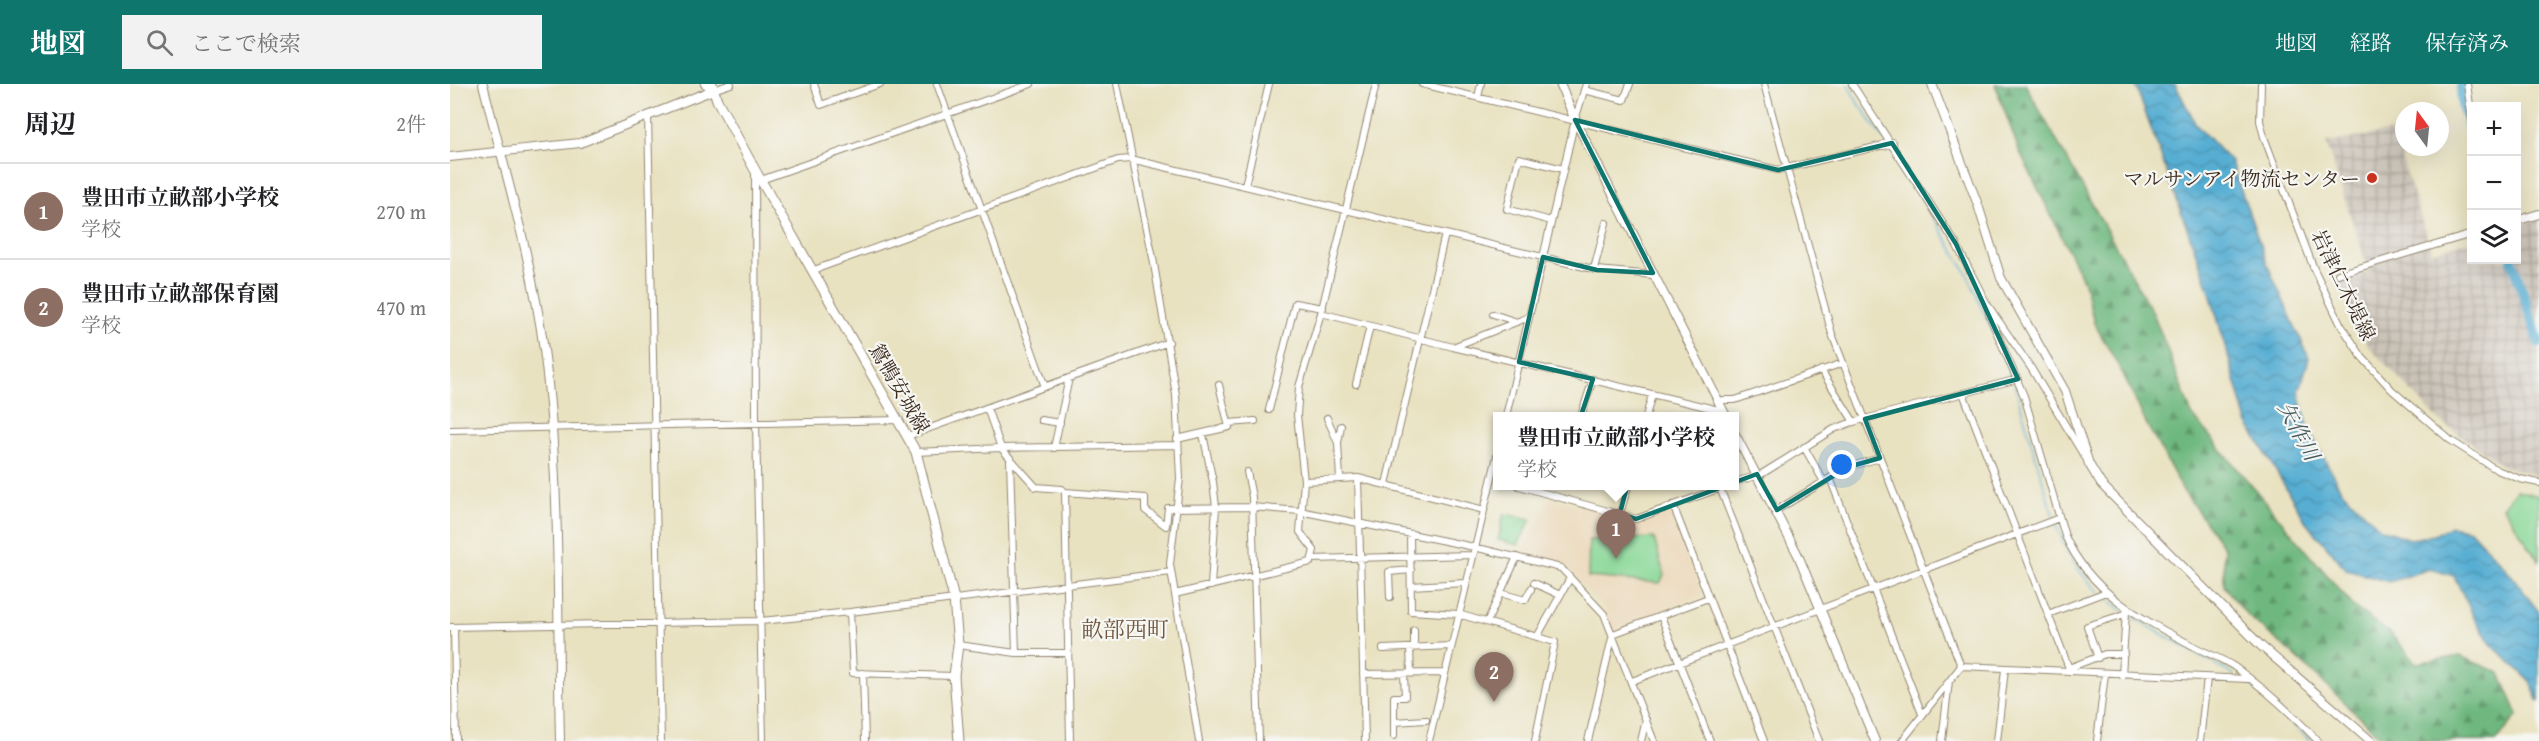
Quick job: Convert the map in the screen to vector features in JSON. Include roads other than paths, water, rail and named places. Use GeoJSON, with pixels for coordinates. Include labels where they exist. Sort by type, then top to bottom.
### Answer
{"type":"FeatureCollection","features":[{"type":"Feature","properties":{"kind":"main road","name":"鴛鴨安城線"},"geometry":{"type":"LineString","coordinates":[[713,87],[755,170],[916,452],[954,599],[958,645],[954,676],[959,741]]}},
{"type":"Feature","properties":{"kind":"street"},"geometry":{"type":"LineString","coordinates":[[483,84],[533,285],[544,349],[552,427],[560,741]]}},
{"type":"Feature","properties":{"kind":"street"},"geometry":{"type":"LineString","coordinates":[[704,84],[713,87]]}},
{"type":"Feature","properties":{"kind":"street"},"geometry":{"type":"LineString","coordinates":[[450,157],[580,143],[713,87],[731,84]]}},
{"type":"Feature","properties":{"kind":"street"},"geometry":{"type":"LineString","coordinates":[[814,84],[821,105],[880,84]]}},
{"type":"Feature","properties":{"kind":"street"},"geometry":{"type":"LineString","coordinates":[[937,84],[1045,387]]}},
{"type":"Feature","properties":{"kind":"street"},"geometry":{"type":"LineString","coordinates":[[761,180],[1031,84]]}},
{"type":"Feature","properties":{"kind":"street"},"geometry":{"type":"LineString","coordinates":[[1117,84],[1168,342],[1176,395],[1179,478],[1171,572],[1199,741]]}},
{"type":"Feature","properties":{"kind":"street"},"geometry":{"type":"LineString","coordinates":[[1245,185],[1269,84]]}},
{"type":"Feature","properties":{"kind":"street"},"geometry":{"type":"LineString","coordinates":[[1312,560],[1314,550],[1300,532],[1304,481],[1297,415],[1299,387],[1322,310],[1376,84]]}},
{"type":"Feature","properties":{"kind":"street"},"geometry":{"type":"LineString","coordinates":[[1422,84],[1778,170],[1788,170],[1888,144]]}},
{"type":"Feature","properties":{"kind":"street"},"geometry":{"type":"LineString","coordinates":[[1478,97],[1481,84]]}},
{"type":"Feature","properties":{"kind":"street"},"geometry":{"type":"LineString","coordinates":[[1560,84],[1575,120],[1724,412]]}},
{"type":"Feature","properties":{"kind":"street"},"geometry":{"type":"LineString","coordinates":[[1507,412],[1563,169],[1585,87],[1624,99],[1630,84]]}},
{"type":"Feature","properties":{"kind":"street"},"geometry":{"type":"LineString","coordinates":[[1764,84],[1832,334],[1961,666]]}},
{"type":"Feature","properties":{"kind":"street"},"geometry":{"type":"LineString","coordinates":[[1852,84],[1888,144],[1956,244],[1987,304],[2031,368],[2101,484],[2260,645],[2371,741]]}},
{"type":"Feature","properties":{"kind":"street"},"geometry":{"type":"LineString","coordinates":[[1932,84],[1978,205],[2001,278],[2065,391],[2089,464]]}},
{"type":"Feature","properties":{"kind":"street","name":"岩津仁木堤線"},"geometry":{"type":"LineString","coordinates":[[2260,84],[2260,121],[2264,137],[2314,269],[2353,346],[2392,390],[2450,440],[2497,470],[2539,483]]}},
{"type":"Feature","properties":{"kind":"street"},"geometry":{"type":"LineString","coordinates":[[2467,84],[2470,102]]}},
{"type":"Feature","properties":{"kind":"street"},"geometry":{"type":"LineString","coordinates":[[648,115],[661,741]]}},
{"type":"Feature","properties":{"kind":"street"},"geometry":{"type":"LineString","coordinates":[[1551,221],[1508,209],[1519,158],[1563,169]]}},
{"type":"Feature","properties":{"kind":"street"},"geometry":{"type":"LineString","coordinates":[[813,270],[1118,160],[1131,159],[1594,269],[1654,275]]}},
{"type":"Feature","properties":{"kind":"street"},"geometry":{"type":"LineString","coordinates":[[755,170],[756,423],[763,741]]}},
{"type":"Feature","properties":{"kind":"street"},"geometry":{"type":"LineString","coordinates":[[2521,220],[2539,214]]}},
{"type":"Feature","properties":{"kind":"street"},"geometry":{"type":"LineString","coordinates":[[1594,269],[1606,223]]}},
{"type":"Feature","properties":{"kind":"street"},"geometry":{"type":"LineString","coordinates":[[1386,484],[1445,234]]}},
{"type":"Feature","properties":{"kind":"street"},"geometry":{"type":"LineString","coordinates":[[2338,274],[2467,235]]}},
{"type":"Feature","properties":{"kind":"street"},"geometry":{"type":"LineString","coordinates":[[1269,410],[1295,303],[1419,339],[1593,379],[1717,412]]}},
{"type":"Feature","properties":{"kind":"street"},"geometry":{"type":"LineString","coordinates":[[1987,304],[1990,317],[2018,379],[2059,518],[2074,556],[2085,572],[2126,610],[2235,667],[2318,741]]}},
{"type":"Feature","properties":{"kind":"street"},"geometry":{"type":"LineString","coordinates":[[1493,314],[1517,322]]}},
{"type":"Feature","properties":{"kind":"street"},"geometry":{"type":"LineString","coordinates":[[1454,347],[1529,317]]}},
{"type":"Feature","properties":{"kind":"street"},"geometry":{"type":"LineString","coordinates":[[1356,384],[1370,326]]}},
{"type":"Feature","properties":{"kind":"street"},"geometry":{"type":"LineString","coordinates":[[908,436],[1168,342]]}},
{"type":"Feature","properties":{"kind":"street"},"geometry":{"type":"LineString","coordinates":[[1718,403],[1723,399],[1735,400],[1843,363]]}},
{"type":"Feature","properties":{"kind":"street"},"geometry":{"type":"LineString","coordinates":[[1821,370],[1854,422]]}},
{"type":"Feature","properties":{"kind":"street"},"geometry":{"type":"LineString","coordinates":[[1054,447],[1068,378]]}},
{"type":"Feature","properties":{"kind":"street"},"geometry":{"type":"LineString","coordinates":[[1583,412],[1593,379]]}},
{"type":"Feature","properties":{"kind":"street"},"geometry":{"type":"LineString","coordinates":[[1739,480],[1757,475],[1834,429],[2018,379]]}},
{"type":"Feature","properties":{"kind":"street"},"geometry":{"type":"LineString","coordinates":[[916,452],[1178,442],[1229,427],[1219,385]]}},
{"type":"Feature","properties":{"kind":"street"},"geometry":{"type":"LineString","coordinates":[[1963,393],[2069,670]]}},
{"type":"Feature","properties":{"kind":"street"},"geometry":{"type":"LineString","coordinates":[[1647,412],[1652,395]]}},
{"type":"Feature","properties":{"kind":"street"},"geometry":{"type":"LineString","coordinates":[[987,408],[1001,448],[1036,487],[1062,489],[1065,492],[1145,498],[1145,510],[1166,526],[1168,508],[1252,507],[1300,511],[1474,547],[1561,568],[1604,614],[1654,741]]}},
{"type":"Feature","properties":{"kind":"street"},"geometry":{"type":"LineString","coordinates":[[1327,418],[1338,443]]}},
{"type":"Feature","properties":{"kind":"street"},"geometry":{"type":"LineString","coordinates":[[450,430],[899,420]]}},
{"type":"Feature","properties":{"kind":"street"},"geometry":{"type":"LineString","coordinates":[[1041,420],[1060,423]]}},
{"type":"Feature","properties":{"kind":"street"},"geometry":{"type":"LineString","coordinates":[[1228,423],[1255,421]]}},
{"type":"Feature","properties":{"kind":"street"},"geometry":{"type":"LineString","coordinates":[[1340,479],[1338,443],[1341,426]]}},
{"type":"Feature","properties":{"kind":"street"},"geometry":{"type":"LineString","coordinates":[[1203,434],[1216,507],[1211,586]]}},
{"type":"Feature","properties":{"kind":"street"},"geometry":{"type":"LineString","coordinates":[[1739,441],[1776,510],[1822,610],[1875,741]]}},
{"type":"Feature","properties":{"kind":"street"},"geometry":{"type":"LineString","coordinates":[[1804,447],[1824,482]]}},
{"type":"Feature","properties":{"kind":"street"},"geometry":{"type":"LineString","coordinates":[[1776,510],[1848,467],[1880,458]]}},
{"type":"Feature","properties":{"kind":"street"},"geometry":{"type":"LineString","coordinates":[[1010,459],[1016,653]]}},
{"type":"Feature","properties":{"kind":"street"},"geometry":{"type":"LineString","coordinates":[[1247,472],[1252,497],[1256,575],[1259,741]]}},
{"type":"Feature","properties":{"kind":"street"},"geometry":{"type":"LineString","coordinates":[[1304,481],[1358,478],[1484,510]]}},
{"type":"Feature","properties":{"kind":"street"},"geometry":{"type":"LineString","coordinates":[[1358,478],[1365,741]]}},
{"type":"Feature","properties":{"kind":"street"},"geometry":{"type":"LineString","coordinates":[[1830,478],[1922,714]]}},
{"type":"Feature","properties":{"kind":"street"},"geometry":{"type":"LineString","coordinates":[[1429,741],[1465,583],[1493,481]]}},
{"type":"Feature","properties":{"kind":"street"},"geometry":{"type":"LineString","coordinates":[[1533,490],[1636,519],[1715,490]]}},
{"type":"Feature","properties":{"kind":"street"},"geometry":{"type":"LineString","coordinates":[[1547,494],[1549,490]]}},
{"type":"Feature","properties":{"kind":"street"},"geometry":{"type":"LineString","coordinates":[[1620,513],[1627,490]]}},
{"type":"Feature","properties":{"kind":"street"},"geometry":{"type":"LineString","coordinates":[[1724,490],[1819,741]]}},
{"type":"Feature","properties":{"kind":"street"},"geometry":{"type":"LineString","coordinates":[[1065,492],[1070,741]]}},
{"type":"Feature","properties":{"kind":"street"},"geometry":{"type":"LineString","coordinates":[[1673,505],[1764,741]]}},
{"type":"Feature","properties":{"kind":"street"},"geometry":{"type":"LineString","coordinates":[[1632,681],[2059,518]]}},
{"type":"Feature","properties":{"kind":"street"},"geometry":{"type":"LineString","coordinates":[[1410,534],[1411,611],[1458,614],[1557,645],[1535,741]]}},
{"type":"Feature","properties":{"kind":"street"},"geometry":{"type":"LineString","coordinates":[[1175,594],[1312,560],[1472,555]]}},
{"type":"Feature","properties":{"kind":"street"},"geometry":{"type":"LineString","coordinates":[[1487,622],[1517,557]]}},
{"type":"Feature","properties":{"kind":"street"},"geometry":{"type":"LineString","coordinates":[[1390,597],[1389,572],[1411,570]]}},
{"type":"Feature","properties":{"kind":"street"},"geometry":{"type":"LineString","coordinates":[[456,741],[452,627],[761,621],[1171,572]]}},
{"type":"Feature","properties":{"kind":"street"},"geometry":{"type":"LineString","coordinates":[[1537,637],[1570,578]]}},
{"type":"Feature","properties":{"kind":"street"},"geometry":{"type":"LineString","coordinates":[[1411,586],[1465,583]]}},
{"type":"Feature","properties":{"kind":"street"},"geometry":{"type":"LineString","coordinates":[[1500,593],[1525,600],[1533,586],[1560,595]]}},
{"type":"Feature","properties":{"kind":"street"},"geometry":{"type":"LineString","coordinates":[[2048,614],[2106,592]]}},
{"type":"Feature","properties":{"kind":"street"},"geometry":{"type":"LineString","coordinates":[[1613,634],[1708,598]]}},
{"type":"Feature","properties":{"kind":"street"},"geometry":{"type":"LineString","coordinates":[[2122,675],[2126,610]]}},
{"type":"Feature","properties":{"kind":"street"},"geometry":{"type":"LineString","coordinates":[[2098,658],[2087,626],[2126,610]]}},
{"type":"Feature","properties":{"kind":"street"},"geometry":{"type":"LineString","coordinates":[[850,612],[853,673],[954,676]]}},
{"type":"Feature","properties":{"kind":"street"},"geometry":{"type":"LineString","coordinates":[[1661,616],[1710,741]]}},
{"type":"Feature","properties":{"kind":"street"},"geometry":{"type":"LineString","coordinates":[[1394,736],[1394,698],[1405,697],[1414,630]]}},
{"type":"Feature","properties":{"kind":"street"},"geometry":{"type":"LineString","coordinates":[[1588,741],[1613,634]]}},
{"type":"Feature","properties":{"kind":"street"},"geometry":{"type":"LineString","coordinates":[[958,645],[1016,653],[1068,653]]}},
{"type":"Feature","properties":{"kind":"street"},"geometry":{"type":"LineString","coordinates":[[1383,649],[1450,646]]}},
{"type":"Feature","properties":{"kind":"street"},"geometry":{"type":"LineString","coordinates":[[2069,670],[2105,654],[2124,654]]}},
{"type":"Feature","properties":{"kind":"street"},"geometry":{"type":"LineString","coordinates":[[1961,666],[2249,679]]}},
{"type":"Feature","properties":{"kind":"street"},"geometry":{"type":"LineString","coordinates":[[1902,741],[1961,666]]}},
{"type":"Feature","properties":{"kind":"street"},"geometry":{"type":"LineString","coordinates":[[1997,741],[2005,669]]}},
{"type":"Feature","properties":{"kind":"street"},"geometry":{"type":"LineString","coordinates":[[863,673],[865,741]]}},
{"type":"Feature","properties":{"kind":"street"},"geometry":{"type":"LineString","coordinates":[[1363,674],[1444,673]]}},
{"type":"Feature","properties":{"kind":"street"},"geometry":{"type":"LineString","coordinates":[[2097,741],[2105,674]]}},
{"type":"Feature","properties":{"kind":"street"},"geometry":{"type":"LineString","coordinates":[[2200,741],[2207,678]]}},
{"type":"Feature","properties":{"kind":"street"},"geometry":{"type":"LineString","coordinates":[[1942,741],[1949,681]]}},
{"type":"Feature","properties":{"kind":"street"},"geometry":{"type":"LineString","coordinates":[[1641,741],[1646,719]]}},
{"type":"Feature","properties":{"kind":"street"},"geometry":{"type":"LineString","coordinates":[[1394,722],[1426,720]]}},
{"type":"Feature","properties":{"kind":"street"},"geometry":{"type":"LineString","coordinates":[[2310,733],[2311,741]]}},
{"type":"Feature","properties":{"kind":"water","name":"矢作川"},"geometry":{"type":"Polygon","coordinates":[[[2135,84],[2175,84],[2196,125],[2231,162],[2267,264],[2309,358],[2299,392],[2309,430],[2341,490],[2381,529],[2411,539],[2434,535],[2451,526],[2470,530],[2509,572],[2539,612],[2539,702],[2529,680],[2492,645],[2476,621],[2454,576],[2430,569],[2389,582],[2347,570],[2306,522],[2247,422],[2209,289],[2135,84]]]}},
{"type":"Feature","properties":{"kind":"waterway"},"geometry":{"type":"LineString","coordinates":[[1848,84],[1885,141]]}},
{"type":"Feature","properties":{"kind":"waterway"},"geometry":{"type":"LineString","coordinates":[[2461,84],[2462,106],[2467,120]]}},
{"type":"Feature","properties":{"kind":"waterway"},"geometry":{"type":"LineString","coordinates":[[1903,167],[1967,273],[2012,378]]}},
{"type":"Feature","properties":{"kind":"waterway"},"geometry":{"type":"LineString","coordinates":[[2513,264],[2539,343]]}},
{"type":"Feature","properties":{"kind":"waterway"},"geometry":{"type":"LineString","coordinates":[[2014,383],[2053,516]]}},
{"type":"Feature","properties":{"kind":"waterway"},"geometry":{"type":"LineString","coordinates":[[2055,521],[2072,559],[2099,592]]}},
{"type":"Feature","properties":{"kind":"waterway"},"geometry":{"type":"LineString","coordinates":[[2102,595],[2125,612]]}},
{"type":"Feature","properties":{"kind":"waterway"},"geometry":{"type":"LineString","coordinates":[[2129,615],[2234,675]]}},
{"type":"Feature","properties":{"kind":"waterway"},"geometry":{"type":"LineString","coordinates":[[2246,681],[2311,741]]}},
{"type":"Feature","properties":{"kind":"place","name":"マルサンアイ物流センター"},"geometry":{"type":"Point","coordinates":[2372,178]}},
{"type":"Feature","properties":{"kind":"place","name":"豊田市立畝部小学校"},"geometry":{"type":"Point","coordinates":[1616,559]}},
{"type":"Feature","properties":{"kind":"place","name":"豊田市立畝部保育園"},"geometry":{"type":"Point","coordinates":[1494,702]}},
{"type":"Feature","properties":{"kind":"district","name":"畝部西町"},"geometry":{"type":"Point","coordinates":[1125,629]}}]}
